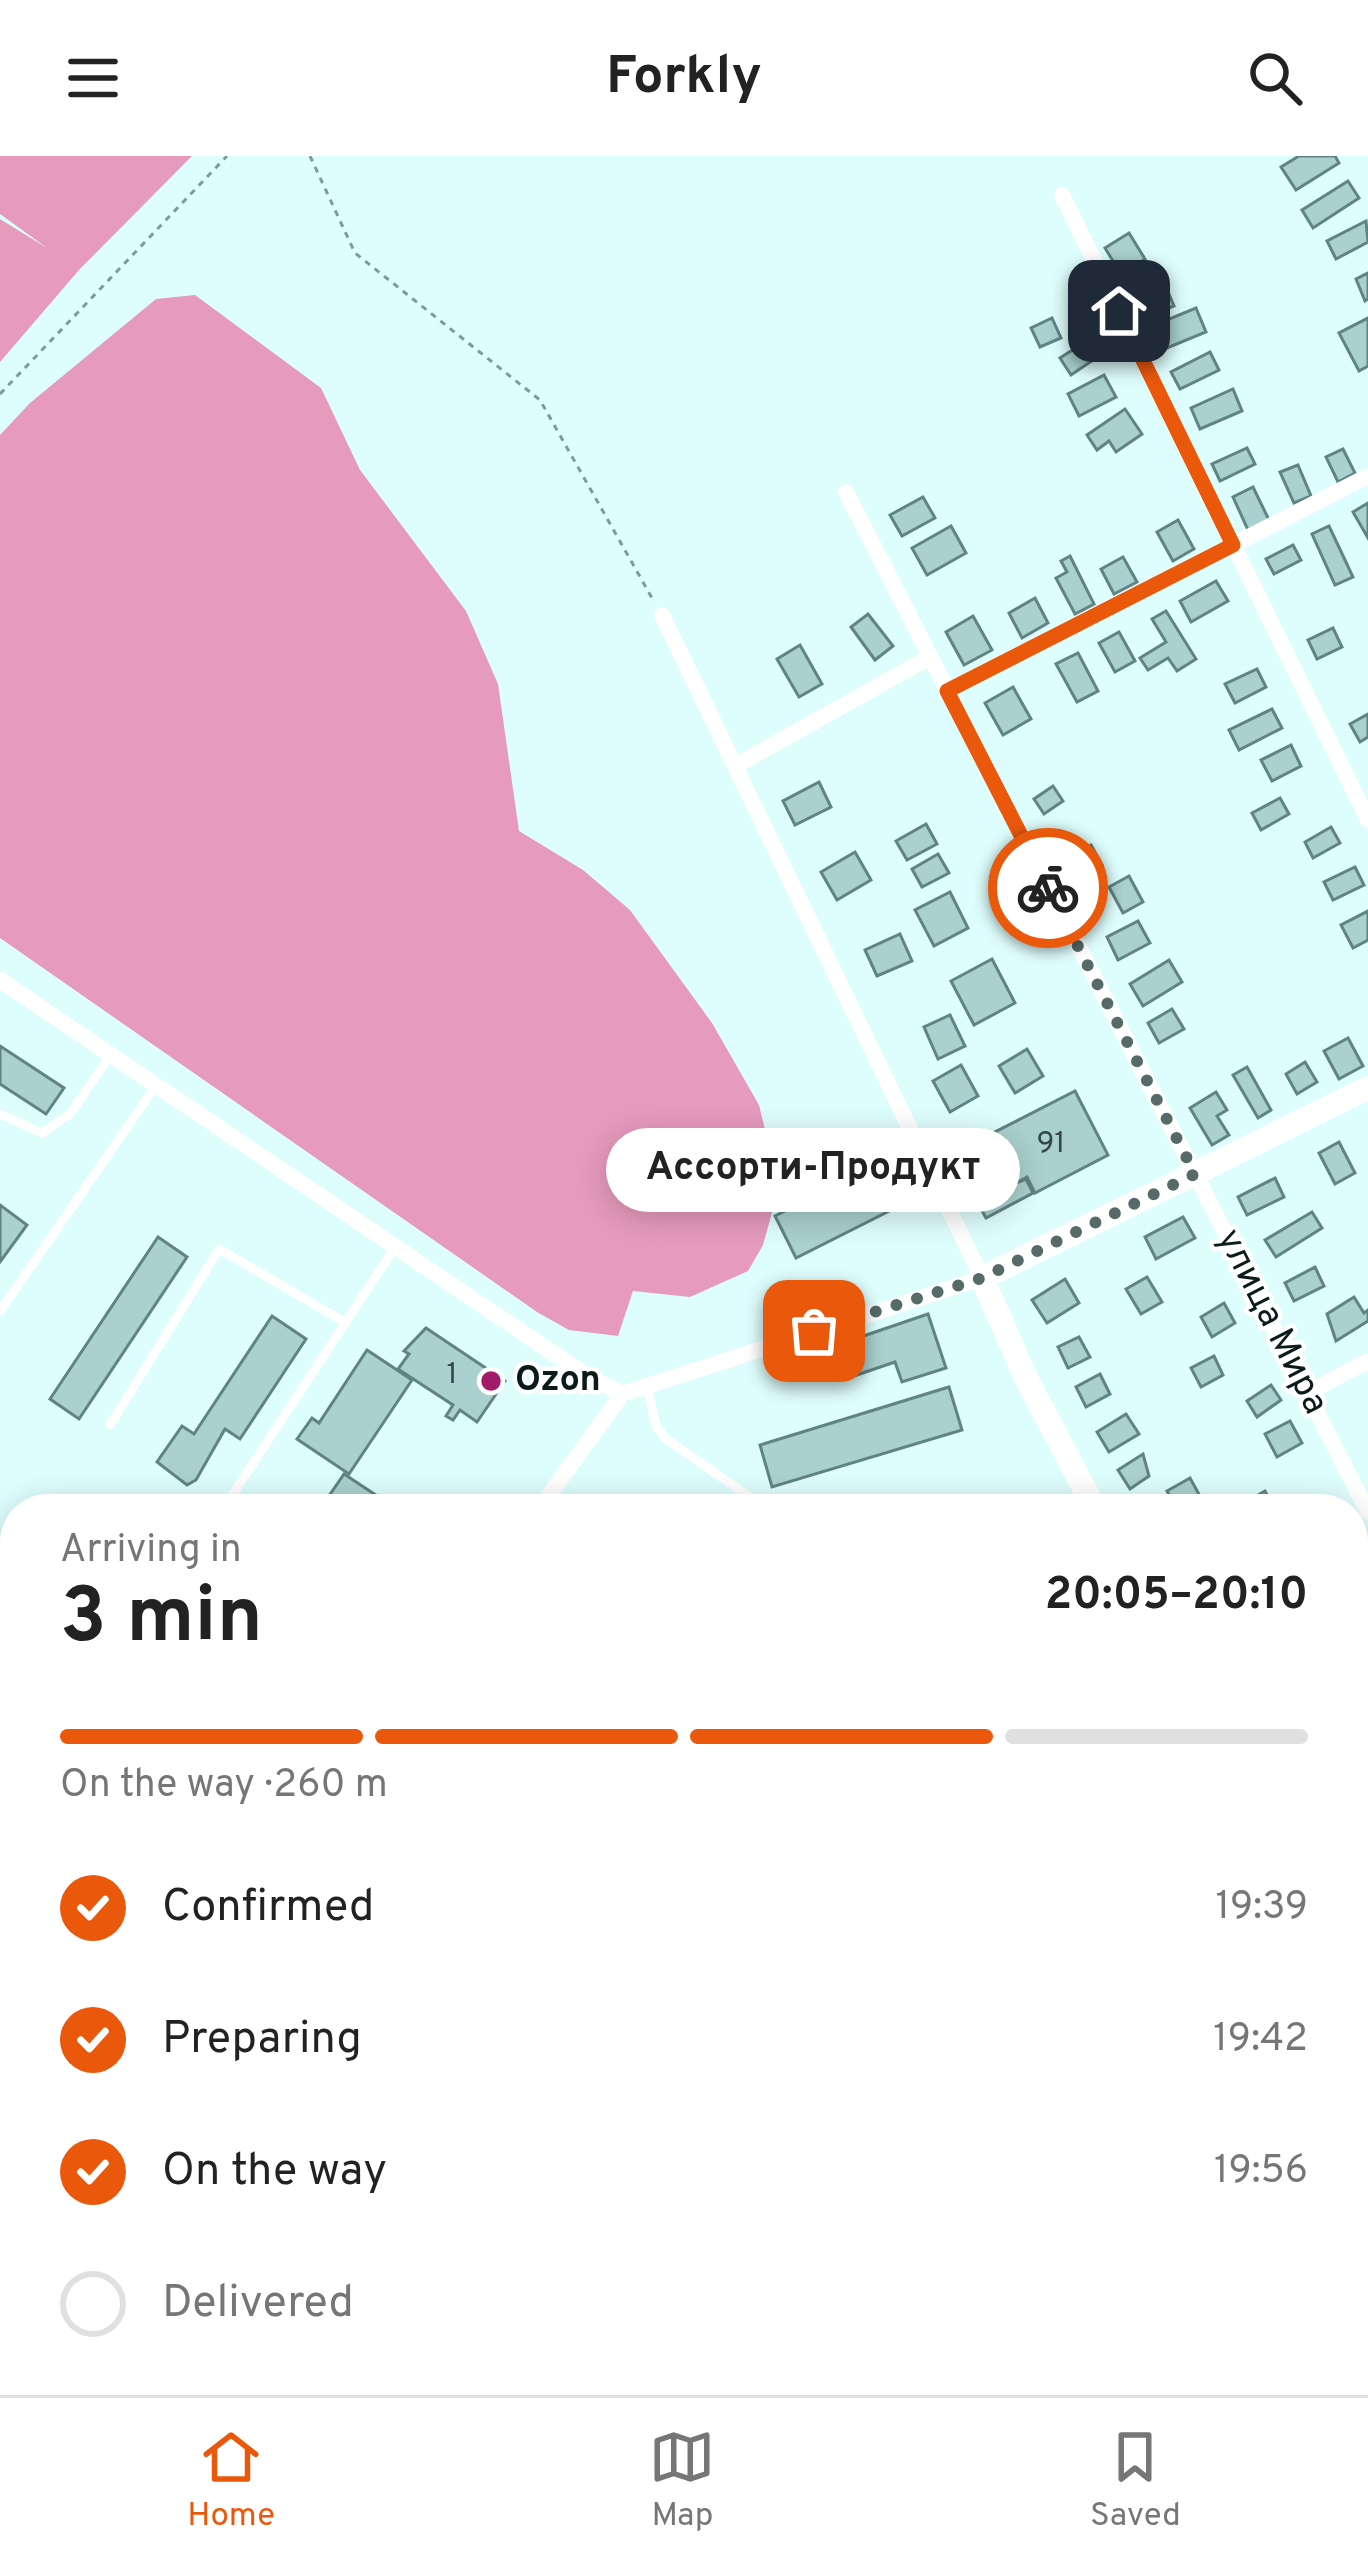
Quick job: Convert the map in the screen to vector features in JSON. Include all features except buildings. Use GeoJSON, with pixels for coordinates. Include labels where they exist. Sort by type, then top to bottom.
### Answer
{"type":"FeatureCollection","features":[{"type":"Feature","properties":{"kind":"street"},"geometry":{"type":"LineString","coordinates":[[1062,195],[1368,820]]}},
{"type":"Feature","properties":{"kind":"street"},"geometry":{"type":"LineString","coordinates":[[947,691],[1368,476]]}},
{"type":"Feature","properties":{"kind":"street","name":"улица Мира"},"geometry":{"type":"LineString","coordinates":[[846,492],[1359,1494]]}},
{"type":"Feature","properties":{"kind":"street"},"geometry":{"type":"LineString","coordinates":[[662,615],[1088,1494]]}},
{"type":"Feature","properties":{"kind":"street"},"geometry":{"type":"LineString","coordinates":[[736,766],[930,657]]}},
{"type":"Feature","properties":{"kind":"street"},"geometry":{"type":"LineString","coordinates":[[0,980],[584,1374],[622,1394]]}},
{"type":"Feature","properties":{"kind":"street"},"geometry":{"type":"LineString","coordinates":[[550,1494],[622,1394],[982,1278],[1368,1088]]}},
{"type":"Feature","properties":{"kind":"street"},"geometry":{"type":"LineString","coordinates":[[1307,1393],[1368,1360]]}},
{"type":"Feature","properties":{"kind":"lane"},"geometry":{"type":"LineString","coordinates":[[1,1118],[42,1133],[70,1114],[111,1054]]}},
{"type":"Feature","properties":{"kind":"lane"},"geometry":{"type":"LineString","coordinates":[[0,1311],[157,1084]]}},
{"type":"Feature","properties":{"kind":"lane"},"geometry":{"type":"LineString","coordinates":[[233,1494],[397,1244]]}},
{"type":"Feature","properties":{"kind":"lane"},"geometry":{"type":"LineString","coordinates":[[110,1425],[219,1249],[346,1323]]}},
{"type":"Feature","properties":{"kind":"lane"},"geometry":{"type":"LineString","coordinates":[[647,1385],[656,1426],[665,1438],[745,1494]]}},
{"type":"Feature","properties":{"kind":"path"},"geometry":{"type":"LineString","coordinates":[[0,394],[227,156]]}},
{"type":"Feature","properties":{"kind":"path"},"geometry":{"type":"LineString","coordinates":[[310,156],[355,253],[540,400],[662,615]]}},
{"type":"Feature","properties":{"kind":"shaded area"},"geometry":{"type":"Polygon","coordinates":[[[0,156],[192,156],[79,270],[0,362],[0,219],[47,248],[0,214],[0,156]]]}},
{"type":"Feature","properties":{"kind":"shaded area"},"geometry":{"type":"Polygon","coordinates":[[[195,295],[321,388],[360,470],[466,611],[498,684],[519,831],[583,870],[630,910],[712,1023],[759,1105],[779,1187],[763,1245],[748,1271],[690,1297],[633,1291],[618,1336],[569,1330],[537,1312],[0,938],[0,435],[30,403],[156,299],[195,295]]]}},
{"type":"Feature","properties":{"kind":"way so far"},"geometry":{"type":"LineString","coordinates":[[814,1331],[982,1278],[1195,1174],[1048,888]]}},
{"type":"Feature","properties":{"kind":"place","name":"Ассорти-Продукт"},"geometry":{"type":"Point","coordinates":[814,1331]}},
{"type":"Feature","properties":{"kind":"place","name":"Ozon"},"geometry":{"type":"Point","coordinates":[491,1381]}},
{"type":"Feature","properties":{"kind":"route"},"geometry":{"type":"LineString","coordinates":[[1048,888],[947,691],[1233,545],[1119,311]]}}]}
